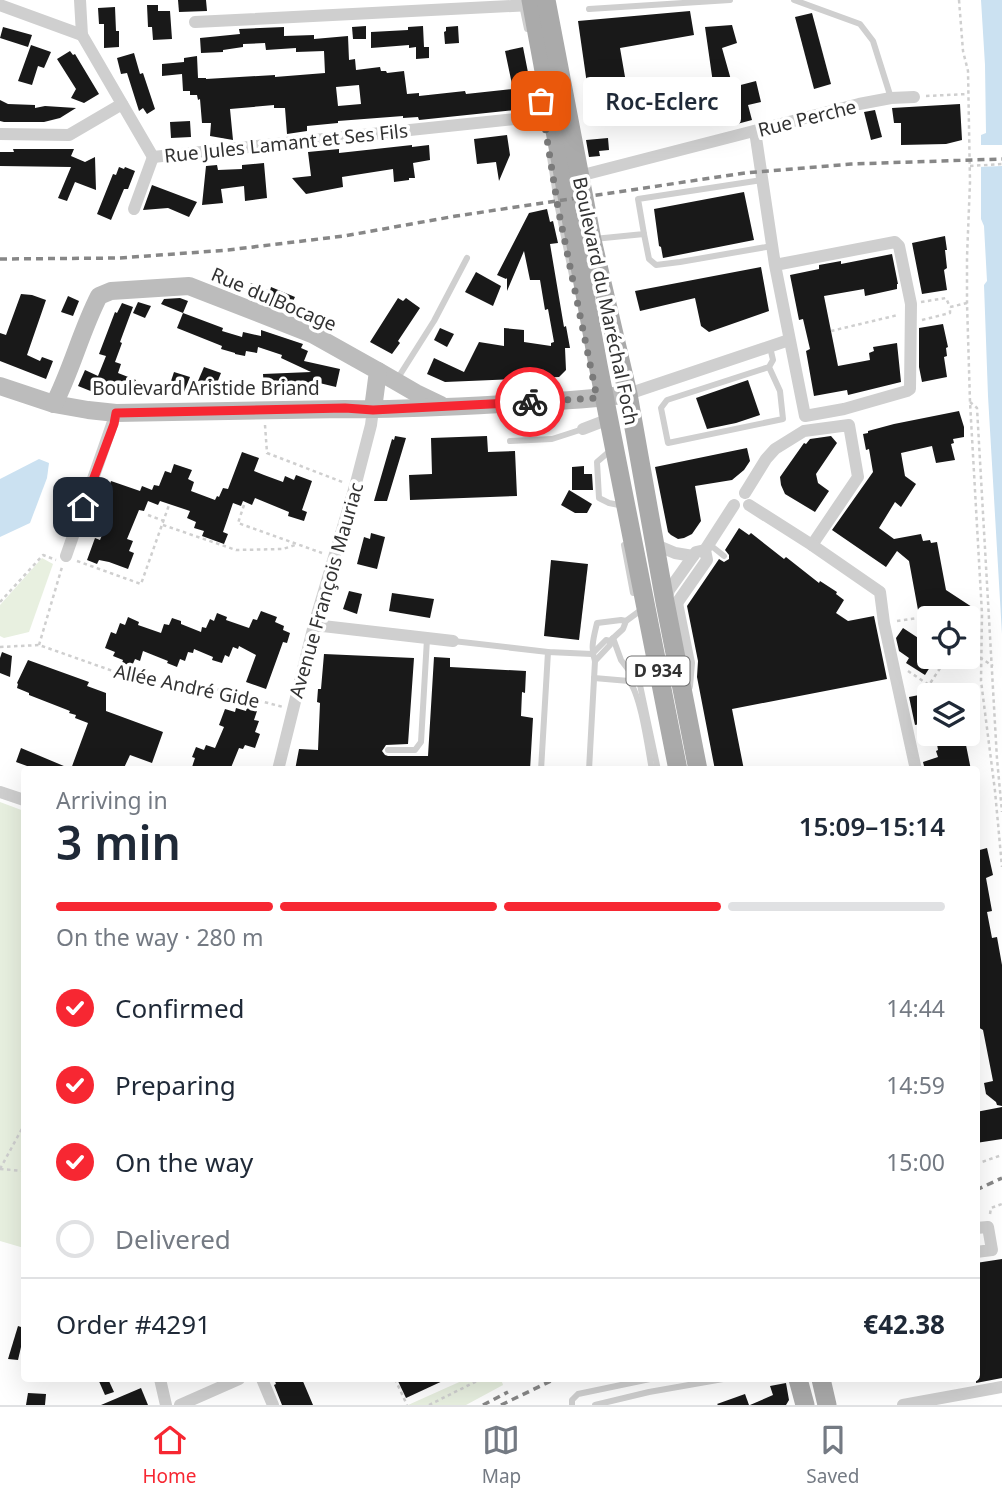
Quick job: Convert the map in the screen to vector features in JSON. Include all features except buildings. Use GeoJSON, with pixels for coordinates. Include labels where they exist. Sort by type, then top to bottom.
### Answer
{"type":"FeatureCollection","features":[{"type":"Feature","properties":{"kind":"main road","name":"Boulevard du Maréchal Foch"},"geometry":{"type":"LineString","coordinates":[[530,2],[547,119],[619,506],[677,766]]}},
{"type":"Feature","properties":{"kind":"main road","name":"Boulevard du Maréchal Foch"},"geometry":{"type":"LineString","coordinates":[[530,2],[579,176],[628,394],[656,545],[671,603],[697,766]]}},
{"type":"Feature","properties":{"kind":"main road"},"geometry":{"type":"LineString","coordinates":[[578,282],[600,317],[614,381],[628,394]]}},
{"type":"Feature","properties":{"kind":"main road","name":"Rue du Bocage"},"geometry":{"type":"LineString","coordinates":[[54,404],[99,296],[111,291],[189,286],[312,334],[444,407]]}},
{"type":"Feature","properties":{"kind":"main road"},"geometry":{"type":"LineString","coordinates":[[373,410],[378,371]]}},
{"type":"Feature","properties":{"kind":"main road","name":"Boulevard Aristide Briand"},"geometry":{"type":"LineString","coordinates":[[0,386],[54,404],[115,418],[264,420],[345,417],[373,410]]}},
{"type":"Feature","properties":{"kind":"main road","name":"Boulevard Aristide Briand"},"geometry":{"type":"LineString","coordinates":[[0,396],[86,422],[115,418],[345,408],[373,410],[444,407],[628,394]]}},
{"type":"Feature","properties":{"kind":"main road"},"geometry":{"type":"LineString","coordinates":[[598,395],[620,415],[625,441],[640,462]]}},
{"type":"Feature","properties":{"kind":"main road"},"geometry":{"type":"LineString","coordinates":[[641,610],[671,603]]}},
{"type":"Feature","properties":{"kind":"main road"},"geometry":{"type":"LineString","coordinates":[[799,1382],[806,1405]]}},
{"type":"Feature","properties":{"kind":"main road"},"geometry":{"type":"LineString","coordinates":[[821,1382],[822,1404]]}},
{"type":"Feature","properties":{"kind":"street","name":"Rue Jules Lamant et Ses Fils"},"geometry":{"type":"LineString","coordinates":[[80,0],[82,35],[153,157],[547,119]]}},
{"type":"Feature","properties":{"kind":"street"},"geometry":{"type":"LineString","coordinates":[[195,22],[530,2]]}},
{"type":"Feature","properties":{"kind":"street"},"geometry":{"type":"LineString","coordinates":[[0,5],[82,35]]}},
{"type":"Feature","properties":{"kind":"street","name":"Rue Perche"},"geometry":{"type":"LineString","coordinates":[[579,176],[859,104],[914,97]]}},
{"type":"Feature","properties":{"kind":"street"},"geometry":{"type":"LineString","coordinates":[[0,134],[69,135],[122,104]]}},
{"type":"Feature","properties":{"kind":"street"},"geometry":{"type":"LineString","coordinates":[[755,131],[775,265],[805,415],[844,409],[910,389],[911,312],[900,246],[895,242],[775,265]]}},
{"type":"Feature","properties":{"kind":"street"},"geometry":{"type":"LineString","coordinates":[[134,209],[153,157]]}},
{"type":"Feature","properties":{"kind":"street"},"geometry":{"type":"LineString","coordinates":[[628,394],[789,340]]}},
{"type":"Feature","properties":{"kind":"street","name":"Avenue François Mauriac"},"geometry":{"type":"LineString","coordinates":[[279,766],[314,625],[355,486],[373,410]]}},
{"type":"Feature","properties":{"kind":"street"},"geometry":{"type":"LineString","coordinates":[[65,560],[115,418]]}},
{"type":"Feature","properties":{"kind":"street"},"geometry":{"type":"LineString","coordinates":[[671,603],[669,590],[734,505],[742,509],[766,459],[775,449],[804,431],[849,425],[858,477],[811,545]]}},
{"type":"Feature","properties":{"kind":"street"},"geometry":{"type":"LineString","coordinates":[[583,429],[607,440]]}},
{"type":"Feature","properties":{"kind":"street"},"geometry":{"type":"LineString","coordinates":[[747,499],[880,592],[884,623],[915,766]]}},
{"type":"Feature","properties":{"kind":"street"},"geometry":{"type":"LineString","coordinates":[[656,545],[675,553],[702,550]]}},
{"type":"Feature","properties":{"kind":"street"},"geometry":{"type":"LineString","coordinates":[[314,625],[453,641]]}},
{"type":"Feature","properties":{"kind":"street"},"geometry":{"type":"LineString","coordinates":[[0,792],[21,799]]}},
{"type":"Feature","properties":{"kind":"street"},"geometry":{"type":"LineString","coordinates":[[980,1252],[992,1250],[994,1244],[982,1227]]}},
{"type":"Feature","properties":{"kind":"street"},"geometry":{"type":"LineString","coordinates":[[161,1382],[166,1405]]}},
{"type":"Feature","properties":{"kind":"street"},"geometry":{"type":"LineString","coordinates":[[180,1405],[232,1382]]}},
{"type":"Feature","properties":{"kind":"street"},"geometry":{"type":"LineString","coordinates":[[263,1382],[273,1405]]}},
{"type":"Feature","properties":{"kind":"street"},"geometry":{"type":"LineString","coordinates":[[903,1405],[1002,1387]]}},
{"type":"Feature","properties":{"kind":"lane"},"geometry":{"type":"LineString","coordinates":[[589,9],[730,0]]}},
{"type":"Feature","properties":{"kind":"lane"},"geometry":{"type":"LineString","coordinates":[[794,0],[860,23],[873,41],[891,98]]}},
{"type":"Feature","properties":{"kind":"lane"},"geometry":{"type":"LineString","coordinates":[[528,33],[530,2]]}},
{"type":"Feature","properties":{"kind":"lane"},"geometry":{"type":"LineString","coordinates":[[536,73],[547,119]]}},
{"type":"Feature","properties":{"kind":"lane"},"geometry":{"type":"LineString","coordinates":[[550,155],[558,208],[578,282]]}},
{"type":"Feature","properties":{"kind":"lane"},"geometry":{"type":"LineString","coordinates":[[762,180],[638,199],[649,258],[656,265],[772,246]]}},
{"type":"Feature","properties":{"kind":"lane"},"geometry":{"type":"LineString","coordinates":[[592,240],[644,234]]}},
{"type":"Feature","properties":{"kind":"lane"},"geometry":{"type":"LineString","coordinates":[[395,381],[434,321],[467,258]]}},
{"type":"Feature","properties":{"kind":"lane"},"geometry":{"type":"LineString","coordinates":[[769,367],[780,391],[783,419],[668,443],[661,408],[667,400],[769,367],[773,360],[770,347]]}},
{"type":"Feature","properties":{"kind":"lane"},"geometry":{"type":"LineString","coordinates":[[510,441],[552,439],[583,429]]}},
{"type":"Feature","properties":{"kind":"lane"},"geometry":{"type":"LineString","coordinates":[[621,531],[641,610],[640,626]]}},
{"type":"Feature","properties":{"kind":"lane"},"geometry":{"type":"LineString","coordinates":[[702,550],[724,556]]}},
{"type":"Feature","properties":{"kind":"lane"},"geometry":{"type":"LineString","coordinates":[[453,641],[548,652],[592,654],[606,640],[612,639],[624,629],[626,621],[641,610]]}},
{"type":"Feature","properties":{"kind":"lane"},"geometry":{"type":"LineString","coordinates":[[589,766],[595,661],[592,654],[597,623],[626,621]]}},
{"type":"Feature","properties":{"kind":"lane"},"geometry":{"type":"LineString","coordinates":[[388,750],[415,750],[421,742],[427,639]]}},
{"type":"Feature","properties":{"kind":"lane"},"geometry":{"type":"LineString","coordinates":[[595,661],[612,639]]}},
{"type":"Feature","properties":{"kind":"lane"},"geometry":{"type":"LineString","coordinates":[[612,639],[621,660],[640,685],[656,766]]}},
{"type":"Feature","properties":{"kind":"lane"},"geometry":{"type":"LineString","coordinates":[[541,766],[548,652]]}},
{"type":"Feature","properties":{"kind":"lane"},"geometry":{"type":"LineString","coordinates":[[594,678],[629,681],[636,696],[651,766]]}},
{"type":"Feature","properties":{"kind":"lane"},"geometry":{"type":"LineString","coordinates":[[572,1405],[572,1400],[578,1394],[636,1382]]}},
{"type":"Feature","properties":{"kind":"lane"},"geometry":{"type":"LineString","coordinates":[[595,1405],[706,1382]]}},
{"type":"Feature","properties":{"kind":"path"},"geometry":{"type":"LineString","coordinates":[[959,0],[968,71],[970,166],[967,303],[982,614],[981,681],[1002,813]]}},
{"type":"Feature","properties":{"kind":"path"},"geometry":{"type":"LineString","coordinates":[[914,97],[968,94]]}},
{"type":"Feature","properties":{"kind":"path"},"geometry":{"type":"LineString","coordinates":[[970,166],[1002,164]]}},
{"type":"Feature","properties":{"kind":"path"},"geometry":{"type":"LineString","coordinates":[[831,331],[911,312],[946,298],[950,307],[950,313],[911,312]]}},
{"type":"Feature","properties":{"kind":"path"},"geometry":{"type":"LineString","coordinates":[[950,307],[967,303]]}},
{"type":"Feature","properties":{"kind":"path"},"geometry":{"type":"LineString","coordinates":[[970,402],[977,408],[1002,867]]}},
{"type":"Feature","properties":{"kind":"path"},"geometry":{"type":"LineString","coordinates":[[264,420],[267,453],[355,486]]}},
{"type":"Feature","properties":{"kind":"path"},"geometry":{"type":"LineString","coordinates":[[0,602],[43,555],[141,584],[169,505]]}},
{"type":"Feature","properties":{"kind":"path"},"geometry":{"type":"LineString","coordinates":[[244,505],[238,523],[322,553],[333,560]]}},
{"type":"Feature","properties":{"kind":"path"},"geometry":{"type":"LineString","coordinates":[[148,515],[236,550],[283,549],[298,544]]}},
{"type":"Feature","properties":{"kind":"path"},"geometry":{"type":"LineString","coordinates":[[39,645],[65,560]]}},
{"type":"Feature","properties":{"kind":"path"},"geometry":{"type":"LineString","coordinates":[[884,623],[917,618]]}},
{"type":"Feature","properties":{"kind":"path","name":"Allée André Gide"},"geometry":{"type":"LineString","coordinates":[[0,646],[39,645],[130,677],[204,686],[293,710]]}},
{"type":"Feature","properties":{"kind":"path"},"geometry":{"type":"LineString","coordinates":[[981,657],[993,666]]}},
{"type":"Feature","properties":{"kind":"path"},"geometry":{"type":"LineString","coordinates":[[895,672],[906,670],[929,685],[939,669]]}},
{"type":"Feature","properties":{"kind":"path"},"geometry":{"type":"LineString","coordinates":[[21,1130],[0,1169],[21,1171]]}},
{"type":"Feature","properties":{"kind":"path"},"geometry":{"type":"LineString","coordinates":[[980,1163],[1002,1156]]}},
{"type":"Feature","properties":{"kind":"path"},"geometry":{"type":"LineString","coordinates":[[982,1227],[991,1208],[1002,1204]]}},
{"type":"Feature","properties":{"kind":"path"},"geometry":{"type":"LineString","coordinates":[[396,1382],[407,1405]]}},
{"type":"Feature","properties":{"kind":"path"},"geometry":{"type":"LineString","coordinates":[[429,1405],[475,1382]]}},
{"type":"Feature","properties":{"kind":"green space"},"geometry":{"type":"Polygon","coordinates":[[[42,558],[53,564],[29,632],[4,638],[0,636],[0,605],[42,558]]]}},
{"type":"Feature","properties":{"kind":"green space"},"geometry":{"type":"Polygon","coordinates":[[[0,802],[21,810],[21,1247],[0,1241],[0,802]]]}},
{"type":"Feature","properties":{"kind":"green space"},"geometry":{"type":"Polygon","coordinates":[[[459,1382],[502,1382],[503,1385],[466,1405],[408,1405],[459,1382]]]}},
{"type":"Feature","properties":{"kind":"water"},"geometry":{"type":"Polygon","coordinates":[[[981,0],[1002,0],[1002,634],[988,396],[984,285],[987,281],[984,226],[981,219],[981,135],[986,133],[981,0]]]}},
{"type":"Feature","properties":{"kind":"water"},"geometry":{"type":"Polygon","coordinates":[[[39,459],[49,463],[47,478],[30,523],[0,537],[0,479],[39,459]]]}},
{"type":"Feature","properties":{"kind":"pier"},"geometry":{"type":"Polygon","coordinates":[[[978,145],[1002,145],[1002,166],[978,167],[978,145]]]}},
{"type":"Feature","properties":{"kind":"railway"},"geometry":{"type":"LineString","coordinates":[[0,259],[120,258],[228,250],[344,236],[456,216],[745,173],[851,164],[1002,159]]}},
{"type":"Feature","properties":{"kind":"railway"},"geometry":{"type":"LineString","coordinates":[[980,1188],[1002,1178]]}},
{"type":"Feature","properties":{"kind":"railway"},"geometry":{"type":"LineString","coordinates":[[501,1405],[549,1382]]}},
{"type":"Feature","properties":{"kind":"railway"},"geometry":{"type":"LineString","coordinates":[[483,1405],[508,1392]]}},
{"type":"Feature","properties":{"kind":"way so far"},"geometry":{"type":"LineString","coordinates":[[530,402],[597,398],[558,208],[541,101]]}},
{"type":"Feature","properties":{"kind":"place","name":"Roc-Eclerc"},"geometry":{"type":"Point","coordinates":[541,101]}},
{"type":"Feature","properties":{"kind":"route"},"geometry":{"type":"LineString","coordinates":[[83,507],[116,413],[345,408],[373,410],[530,402]]}}]}
